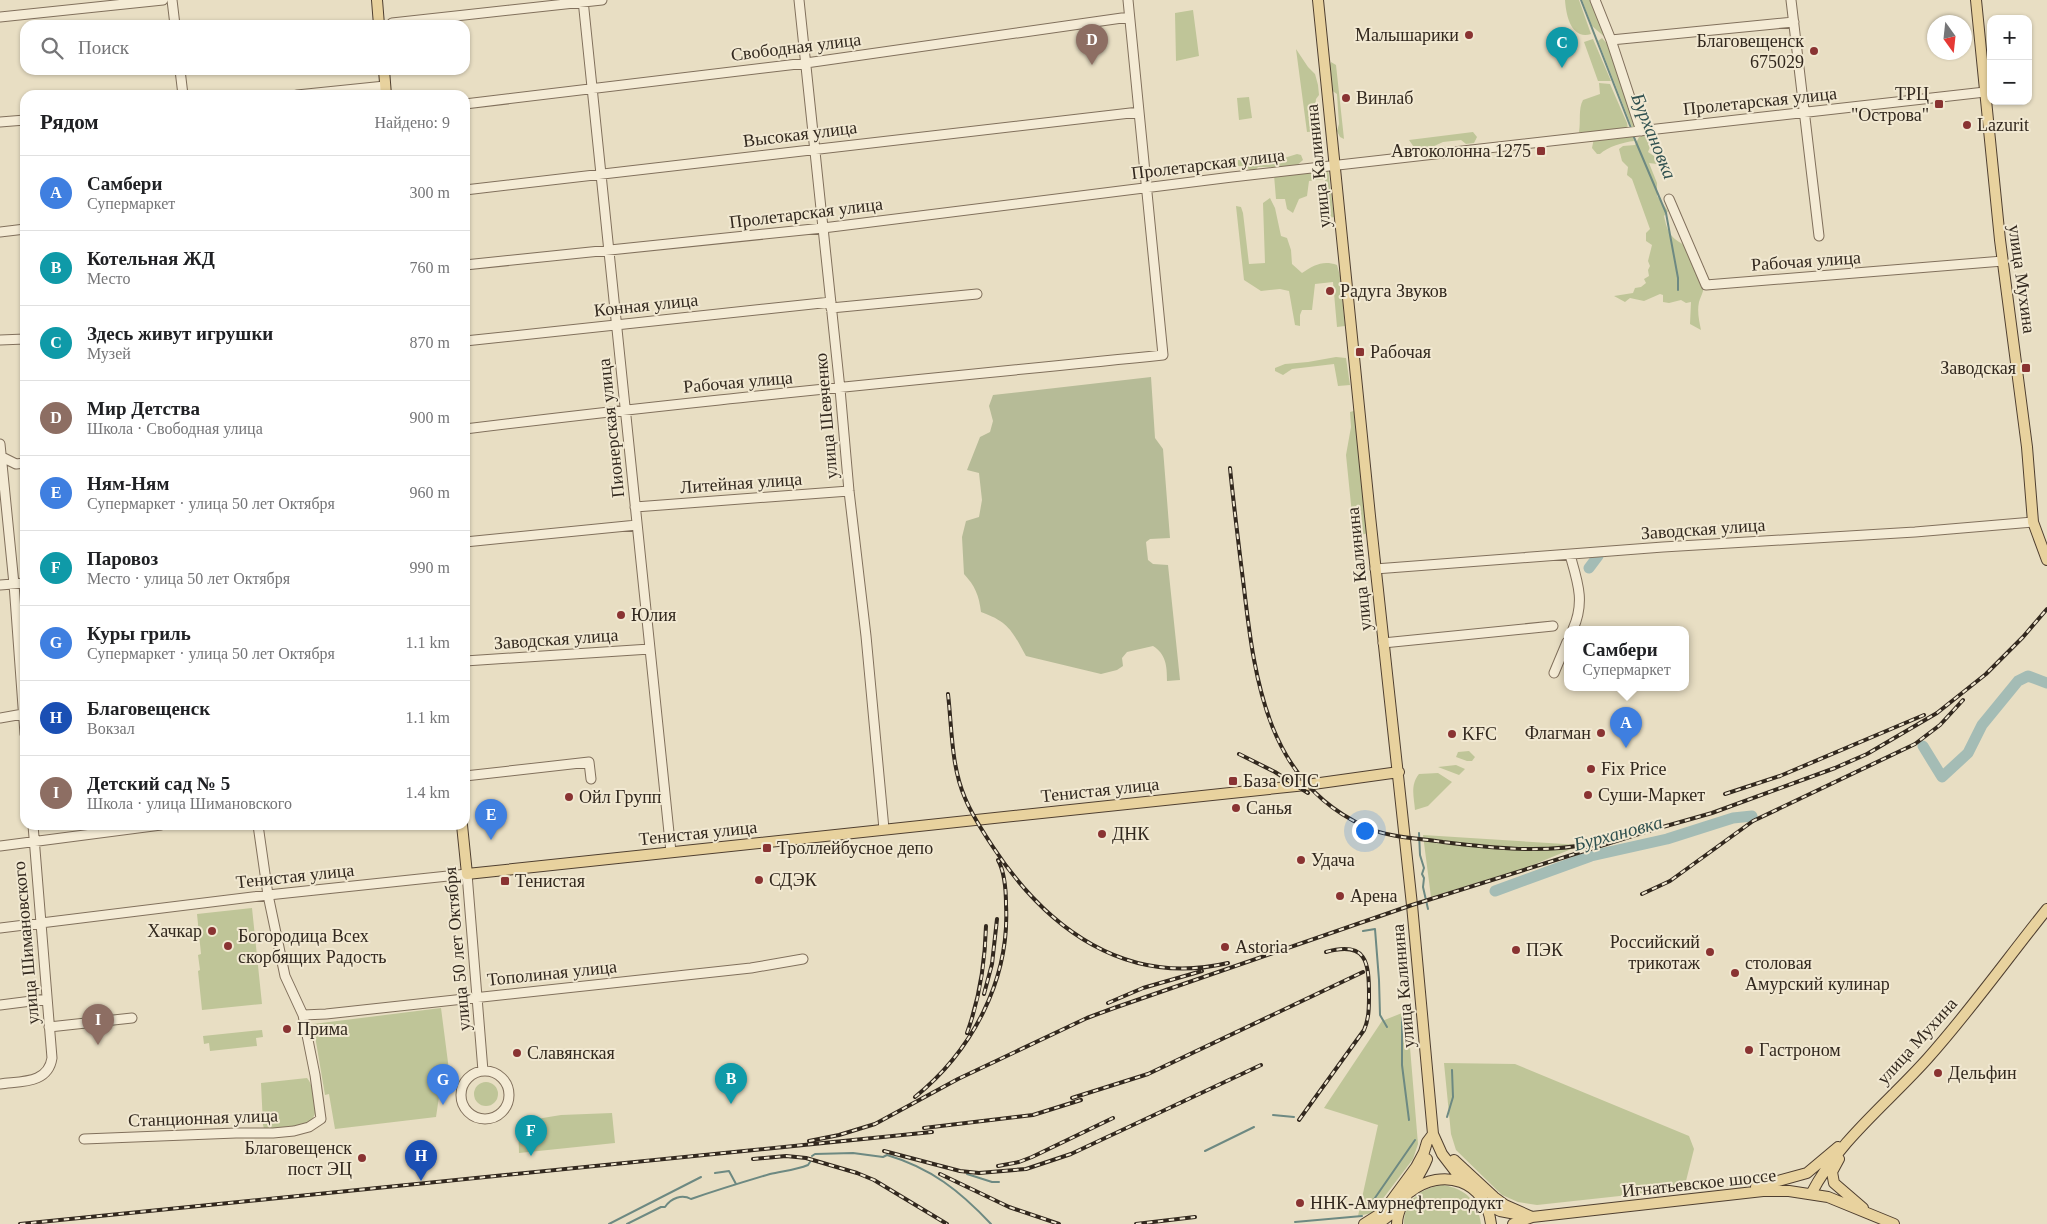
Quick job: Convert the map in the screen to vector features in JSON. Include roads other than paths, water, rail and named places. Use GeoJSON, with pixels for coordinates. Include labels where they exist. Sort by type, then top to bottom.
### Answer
{"type":"FeatureCollection","features":[{"type":"Feature","properties":{"kind":"main road"},"geometry":{"type":"LineString","coordinates":[[377,0],[379,20]]}},
{"type":"Feature","properties":{"kind":"main road","name":"улица Калинина"},"geometry":{"type":"LineString","coordinates":[[1318,0],[1375,569],[1399,772],[1433,1134]]}},
{"type":"Feature","properties":{"kind":"main road","name":"улица Мухина"},"geometry":{"type":"LineString","coordinates":[[1976,0],[2003,261],[2026,438],[2033,522],[2047,560]]}},
{"type":"Feature","properties":{"kind":"main road"},"geometry":{"type":"LineString","coordinates":[[384,75],[386,90]]}},
{"type":"Feature","properties":{"kind":"main road","name":"Тенистая улица"},"geometry":{"type":"LineString","coordinates":[[467,874],[1306,785],[1399,772]]}},
{"type":"Feature","properties":{"kind":"main road","name":"улица 50 лет Октября"},"geometry":{"type":"LineString","coordinates":[[463,830],[467,874]]}},
{"type":"Feature","properties":{"kind":"main road","name":"улица Мухина"},"geometry":{"type":"LineString","coordinates":[[1811,1194],[1820,1177],[1851,1138],[1873,1112],[1928,1058],[2047,909]]}},
{"type":"Feature","properties":{"kind":"main road"},"geometry":{"type":"LineString","coordinates":[[1433,1134],[1442,1154],[1465,1184]]}},
{"type":"Feature","properties":{"kind":"main road"},"geometry":{"type":"LineString","coordinates":[[1378,1224],[1389,1218],[1400,1207],[1410,1192],[1426,1162],[1433,1134]]}},
{"type":"Feature","properties":{"kind":"main road"},"geometry":{"type":"LineString","coordinates":[[1433,1134],[1439,1139],[1451,1157],[1494,1197],[1528,1220]]}},
{"type":"Feature","properties":{"kind":"main road"},"geometry":{"type":"LineString","coordinates":[[1364,1224],[1383,1212],[1416,1167],[1427,1142],[1433,1134]]}},
{"type":"Feature","properties":{"kind":"main road"},"geometry":{"type":"LineString","coordinates":[[1728,1194],[1807,1173],[1814,1169],[1830,1152],[1851,1138]]}},
{"type":"Feature","properties":{"kind":"main road"},"geometry":{"type":"LineString","coordinates":[[1851,1138],[1835,1165],[1832,1177],[1836,1187],[1852,1197],[1866,1211]]}},
{"type":"Feature","properties":{"kind":"main road"},"geometry":{"type":"LineString","coordinates":[[1410,1192],[1436,1179],[1446,1178],[1465,1184],[1477,1192],[1485,1203],[1490,1215],[1490,1224]]}},
{"type":"Feature","properties":{"kind":"main road","name":"Игнатьевское шоссе"},"geometry":{"type":"LineString","coordinates":[[1528,1220],[1728,1194],[1789,1191],[1828,1197],[1894,1224]]}},
{"type":"Feature","properties":{"kind":"main road"},"geometry":{"type":"LineString","coordinates":[[1485,1203],[1528,1220]]}},
{"type":"Feature","properties":{"kind":"main road"},"geometry":{"type":"LineString","coordinates":[[1397,1224],[1400,1207]]}},
{"type":"Feature","properties":{"kind":"main road"},"geometry":{"type":"LineString","coordinates":[[1513,1224],[1528,1220]]}},
{"type":"Feature","properties":{"kind":"street"},"geometry":{"type":"LineString","coordinates":[[0,17],[163,0]]}},
{"type":"Feature","properties":{"kind":"street"},"geometry":{"type":"LineString","coordinates":[[172,0],[174,20]]}},
{"type":"Feature","properties":{"kind":"street"},"geometry":{"type":"LineString","coordinates":[[418,20],[602,0]]}},
{"type":"Feature","properties":{"kind":"street","name":"улица Шевченко"},"geometry":{"type":"LineString","coordinates":[[799,0],[849,491],[866,636],[884,829]]}},
{"type":"Feature","properties":{"kind":"street"},"geometry":{"type":"LineString","coordinates":[[1128,0],[1146,188]]}},
{"type":"Feature","properties":{"kind":"street"},"geometry":{"type":"LineString","coordinates":[[1595,0],[1611,40],[1635,132]]}},
{"type":"Feature","properties":{"kind":"street"},"geometry":{"type":"LineString","coordinates":[[1791,0],[1819,236]]}},
{"type":"Feature","properties":{"kind":"street","name":"Пионерская улица"},"geometry":{"type":"LineString","coordinates":[[583,1],[671,852]]}},
{"type":"Feature","properties":{"kind":"street","name":"Свободная улица"},"geometry":{"type":"LineString","coordinates":[[470,103],[806,63],[1129,17]]}},
{"type":"Feature","properties":{"kind":"street"},"geometry":{"type":"LineString","coordinates":[[1611,40],[1794,22]]}},
{"type":"Feature","properties":{"kind":"street"},"geometry":{"type":"LineString","coordinates":[[181,75],[182,90]]}},
{"type":"Feature","properties":{"kind":"street","name":"Пролетарская улица"},"geometry":{"type":"LineString","coordinates":[[470,265],[823,228],[1146,188],[1985,92]]}},
{"type":"Feature","properties":{"kind":"street","name":"Высокая улица"},"geometry":{"type":"LineString","coordinates":[[470,189],[1139,112]]}},
{"type":"Feature","properties":{"kind":"street"},"geometry":{"type":"LineString","coordinates":[[0,122],[20,120]]}},
{"type":"Feature","properties":{"kind":"street","name":"Рабочая улица"},"geometry":{"type":"LineString","coordinates":[[470,428],[625,409],[840,389],[1163,355],[1146,188]]}},
{"type":"Feature","properties":{"kind":"street","name":"Рабочая улица"},"geometry":{"type":"LineString","coordinates":[[1669,199],[1706,285],[2003,261]]}},
{"type":"Feature","properties":{"kind":"street"},"geometry":{"type":"LineString","coordinates":[[0,232],[20,230]]}},
{"type":"Feature","properties":{"kind":"street","name":"Конная улица"},"geometry":{"type":"LineString","coordinates":[[470,340],[831,305],[977,294]]}},
{"type":"Feature","properties":{"kind":"street"},"geometry":{"type":"LineString","coordinates":[[0,340],[20,339]]}},
{"type":"Feature","properties":{"kind":"street"},"geometry":{"type":"LineString","coordinates":[[0,444],[20,645]]}},
{"type":"Feature","properties":{"kind":"street"},"geometry":{"type":"LineString","coordinates":[[1,456],[16,464],[20,464]]}},
{"type":"Feature","properties":{"kind":"street","name":"Литейная улица"},"geometry":{"type":"LineString","coordinates":[[635,507],[849,491]]}},
{"type":"Feature","properties":{"kind":"street","name":"Заводская улица"},"geometry":{"type":"LineString","coordinates":[[1375,569],[1570,556],[1664,547],[1915,532],[2033,522]]}},
{"type":"Feature","properties":{"kind":"street"},"geometry":{"type":"LineString","coordinates":[[470,542],[637,525]]}},
{"type":"Feature","properties":{"kind":"street"},"geometry":{"type":"LineString","coordinates":[[1570,556],[1578,584],[1580,603],[1574,626]]}},
{"type":"Feature","properties":{"kind":"street"},"geometry":{"type":"LineString","coordinates":[[0,586],[20,583]]}},
{"type":"Feature","properties":{"kind":"street"},"geometry":{"type":"LineString","coordinates":[[1383,643],[1553,626]]}},
{"type":"Feature","properties":{"kind":"street","name":"Заводская улица"},"geometry":{"type":"LineString","coordinates":[[470,661],[650,649]]}},
{"type":"Feature","properties":{"kind":"street"},"geometry":{"type":"LineString","coordinates":[[1554,673],[1564,649]]}},
{"type":"Feature","properties":{"kind":"street"},"geometry":{"type":"LineString","coordinates":[[0,718],[20,715]]}},
{"type":"Feature","properties":{"kind":"street"},"geometry":{"type":"LineString","coordinates":[[470,775],[589,762],[591,779]]}},
{"type":"Feature","properties":{"kind":"street","name":"улица Шимановского"},"geometry":{"type":"LineString","coordinates":[[0,1084],[36,1079],[45,1074],[51,1067],[50,1027],[33,830]]}},
{"type":"Feature","properties":{"kind":"street"},"geometry":{"type":"LineString","coordinates":[[0,846],[124,830]]}},
{"type":"Feature","properties":{"kind":"street"},"geometry":{"type":"LineString","coordinates":[[259,830],[268,895],[285,976],[303,1015]]}},
{"type":"Feature","properties":{"kind":"street","name":"Тенистая улица"},"geometry":{"type":"LineString","coordinates":[[0,928],[268,895],[467,874]]}},
{"type":"Feature","properties":{"kind":"street","name":"улица 50 лет Октября"},"geometry":{"type":"LineString","coordinates":[[467,874],[483,1071]]}},
{"type":"Feature","properties":{"kind":"street","name":"Тополиная улица"},"geometry":{"type":"LineString","coordinates":[[303,1015],[751,968],[803,959]]}},
{"type":"Feature","properties":{"kind":"street"},"geometry":{"type":"LineString","coordinates":[[0,1005],[47,999]]}},
{"type":"Feature","properties":{"kind":"street","name":"Станционная улица"},"geometry":{"type":"LineString","coordinates":[[84,1139],[280,1133],[309,1127],[321,1119],[315,1075],[303,1015]]}},
{"type":"Feature","properties":{"kind":"street"},"geometry":{"type":"LineString","coordinates":[[50,1027],[132,1018]]}},
{"type":"Feature","properties":{"kind":"street"},"geometry":{"type":"LineString","coordinates":[[483,1071],[492,1072],[500,1077],[506,1084],[509,1093],[504,1111],[497,1117],[488,1119],[478,1118],[470,1114],[464,1107],[461,1098],[462,1088],[466,1080],[474,1074],[483,1071]]}},
{"type":"Feature","properties":{"kind":"waterway","name":"Бурхановка"},"geometry":{"type":"LineString","coordinates":[[1581,0],[1631,128]]}},
{"type":"Feature","properties":{"kind":"waterway","name":"Бурхановка"},"geometry":{"type":"LineString","coordinates":[[1633,135],[1666,213],[1678,278],[1678,290]]}},
{"type":"Feature","properties":{"kind":"waterway","name":"Бурхановка"},"geometry":{"type":"LineString","coordinates":[[1589,568],[1598,556]]}},
{"type":"Feature","properties":{"kind":"waterway","name":"Бурхановка"},"geometry":{"type":"LineString","coordinates":[[1923,746],[1942,777],[1968,753],[1982,725],[2018,681],[2028,676],[2047,683]]}},
{"type":"Feature","properties":{"kind":"waterway","name":"Бурхановка"},"geometry":{"type":"LineString","coordinates":[[1495,891],[1591,856],[1667,839],[1733,818],[1752,816]]}},
{"type":"Feature","properties":{"kind":"waterway","name":"Бурхановка"},"geometry":{"type":"LineString","coordinates":[[1419,833],[1420,855],[1424,868],[1422,874],[1424,878],[1423,887],[1428,909]]}},
{"type":"Feature","properties":{"kind":"waterway"},"geometry":{"type":"LineString","coordinates":[[1363,931],[1375,929],[1380,1015],[1387,1027]]}},
{"type":"Feature","properties":{"kind":"waterway"},"geometry":{"type":"LineString","coordinates":[[1402,1018],[1402,1065],[1409,1120]]}},
{"type":"Feature","properties":{"kind":"waterway"},"geometry":{"type":"LineString","coordinates":[[1447,1117],[1453,1097],[1452,1070]]}},
{"type":"Feature","properties":{"kind":"waterway"},"geometry":{"type":"LineString","coordinates":[[1273,1115],[1294,1117]]}},
{"type":"Feature","properties":{"kind":"waterway"},"geometry":{"type":"LineString","coordinates":[[1205,1151],[1254,1127]]}},
{"type":"Feature","properties":{"kind":"waterway"},"geometry":{"type":"LineString","coordinates":[[1368,1208],[1415,1140]]}},
{"type":"Feature","properties":{"kind":"waterway"},"geometry":{"type":"LineString","coordinates":[[812,1156],[815,1154],[853,1153],[883,1157],[887,1155],[903,1160],[944,1182],[968,1201],[991,1224]]}},
{"type":"Feature","properties":{"kind":"waterway"},"geometry":{"type":"LineString","coordinates":[[627,1224],[661,1207],[665,1207],[670,1201],[677,1198],[691,1199],[770,1174],[803,1167],[810,1162]]}},
{"type":"Feature","properties":{"kind":"waterway"},"geometry":{"type":"LineString","coordinates":[[715,1173],[729,1171],[736,1184]]}},
{"type":"Feature","properties":{"kind":"waterway"},"geometry":{"type":"LineString","coordinates":[[967,1174],[992,1182],[999,1182]]}},
{"type":"Feature","properties":{"kind":"waterway"},"geometry":{"type":"LineString","coordinates":[[609,1224],[701,1177]]}},
{"type":"Feature","properties":{"kind":"waterway"},"geometry":{"type":"LineString","coordinates":[[1295,1222],[1362,1216]]}},
{"type":"Feature","properties":{"kind":"railway"},"geometry":{"type":"LineString","coordinates":[[1230,468],[1248,624],[1262,694],[1272,727],[1287,757],[1307,784],[1333,808],[1366,827],[1394,836],[1518,849],[1556,848],[1593,843]]}},
{"type":"Feature","properties":{"kind":"railway"},"geometry":{"type":"LineString","coordinates":[[809,1141],[839,1135],[875,1124],[958,1079],[1087,1018],[1114,1008],[1412,905],[1712,813],[1835,768],[1867,754],[1937,713],[1986,674],[2023,637],[2047,609]]}},
{"type":"Feature","properties":{"kind":"railway"},"geometry":{"type":"LineString","coordinates":[[948,694],[957,773],[965,798],[974,817],[993,847],[1014,877],[1038,903],[1064,926],[1092,945],[1123,958],[1156,967],[1191,968],[1228,963]]}},
{"type":"Feature","properties":{"kind":"railway"},"geometry":{"type":"LineString","coordinates":[[1642,894],[1670,881],[1753,821],[1915,744],[1940,725],[1963,700]]}},
{"type":"Feature","properties":{"kind":"railway"},"geometry":{"type":"LineString","coordinates":[[1725,794],[1780,776],[1924,715]]}},
{"type":"Feature","properties":{"kind":"railway"},"geometry":{"type":"LineString","coordinates":[[1239,754],[1275,772],[1308,793]]}},
{"type":"Feature","properties":{"kind":"railway"},"geometry":{"type":"LineString","coordinates":[[915,1097],[954,1058],[970,1036],[994,987],[1006,933],[1004,876],[998,860]]}},
{"type":"Feature","properties":{"kind":"railway"},"geometry":{"type":"LineString","coordinates":[[984,994],[992,964],[997,919]]}},
{"type":"Feature","properties":{"kind":"railway"},"geometry":{"type":"LineString","coordinates":[[967,1033],[981,980],[986,926]]}},
{"type":"Feature","properties":{"kind":"railway"},"geometry":{"type":"LineString","coordinates":[[1299,1120],[1364,1030],[1368,1017],[1368,972],[1362,957],[1350,949],[1326,952]]}},
{"type":"Feature","properties":{"kind":"railway"},"geometry":{"type":"LineString","coordinates":[[1108,1003],[1143,988],[1202,971]]}},
{"type":"Feature","properties":{"kind":"railway"},"geometry":{"type":"LineString","coordinates":[[1072,1098],[1148,1074],[1363,972]]}},
{"type":"Feature","properties":{"kind":"railway"},"geometry":{"type":"LineString","coordinates":[[884,1151],[960,1171],[979,1173],[1026,1169],[1071,1154],[1261,1065]]}},
{"type":"Feature","properties":{"kind":"railway"},"geometry":{"type":"LineString","coordinates":[[924,1128],[1033,1115],[1081,1100]]}},
{"type":"Feature","properties":{"kind":"railway"},"geometry":{"type":"LineString","coordinates":[[998,1166],[1019,1162],[1032,1157],[1113,1118]]}},
{"type":"Feature","properties":{"kind":"railway"},"geometry":{"type":"LineString","coordinates":[[20,1224],[932,1132]]}},
{"type":"Feature","properties":{"kind":"railway"},"geometry":{"type":"LineString","coordinates":[[753,1159],[786,1156],[806,1158],[857,1173],[874,1180],[947,1224]]}},
{"type":"Feature","properties":{"kind":"railway"},"geometry":{"type":"LineString","coordinates":[[940,1174],[1009,1207],[1059,1224]]}},
{"type":"Feature","properties":{"kind":"railway"},"geometry":{"type":"LineString","coordinates":[[1136,1224],[1195,1217]]}},
{"type":"Feature","properties":{"kind":"place","name":"Малышарики"},"geometry":{"type":"Point","coordinates":[1469,35]}},
{"type":"Feature","properties":{"kind":"place","name":"Благовещенск 675029"},"geometry":{"type":"Point","coordinates":[1814,51]}},
{"type":"Feature","properties":{"kind":"place","name":"Мир Детства"},"geometry":{"type":"Point","coordinates":[1092,65]}},
{"type":"Feature","properties":{"kind":"place","name":"Здесь живут игрушки"},"geometry":{"type":"Point","coordinates":[1562,68]}},
{"type":"Feature","properties":{"kind":"place","name":"Винлаб"},"geometry":{"type":"Point","coordinates":[1346,98]}},
{"type":"Feature","properties":{"kind":"place","name":"ТРЦ \"Острова\""},"geometry":{"type":"Point","coordinates":[1939,104]}},
{"type":"Feature","properties":{"kind":"place","name":"Lazurit"},"geometry":{"type":"Point","coordinates":[1967,125]}},
{"type":"Feature","properties":{"kind":"place","name":"Автоколонна 1275"},"geometry":{"type":"Point","coordinates":[1541,151]}},
{"type":"Feature","properties":{"kind":"place","name":"Радуга Звуков"},"geometry":{"type":"Point","coordinates":[1330,291]}},
{"type":"Feature","properties":{"kind":"place","name":"Рабочая"},"geometry":{"type":"Point","coordinates":[1360,352]}},
{"type":"Feature","properties":{"kind":"place","name":"Заводская"},"geometry":{"type":"Point","coordinates":[2026,368]}},
{"type":"Feature","properties":{"kind":"place","name":"Юлия"},"geometry":{"type":"Point","coordinates":[621,615]}},
{"type":"Feature","properties":{"kind":"place","name":"Флагман"},"geometry":{"type":"Point","coordinates":[1601,733]}},
{"type":"Feature","properties":{"kind":"place","name":"KFC"},"geometry":{"type":"Point","coordinates":[1452,734]}},
{"type":"Feature","properties":{"kind":"place","name":"Самбери"},"geometry":{"type":"Point","coordinates":[1626,748]}},
{"type":"Feature","properties":{"kind":"place","name":"Fix Price"},"geometry":{"type":"Point","coordinates":[1591,769]}},
{"type":"Feature","properties":{"kind":"place","name":"База ОПС"},"geometry":{"type":"Point","coordinates":[1233,781]}},
{"type":"Feature","properties":{"kind":"place","name":"Суши-Маркет"},"geometry":{"type":"Point","coordinates":[1588,795]}},
{"type":"Feature","properties":{"kind":"place","name":"Ойл Групп"},"geometry":{"type":"Point","coordinates":[569,797]}},
{"type":"Feature","properties":{"kind":"place","name":"Санья"},"geometry":{"type":"Point","coordinates":[1236,808]}},
{"type":"Feature","properties":{"kind":"place","name":"ДНК"},"geometry":{"type":"Point","coordinates":[1102,834]}},
{"type":"Feature","properties":{"kind":"place","name":"Ням-Ням"},"geometry":{"type":"Point","coordinates":[491,840]}},
{"type":"Feature","properties":{"kind":"place","name":"Троллейбусное депо"},"geometry":{"type":"Point","coordinates":[767,848]}},
{"type":"Feature","properties":{"kind":"place","name":"Удача"},"geometry":{"type":"Point","coordinates":[1301,860]}},
{"type":"Feature","properties":{"kind":"place","name":"СДЭК"},"geometry":{"type":"Point","coordinates":[759,880]}},
{"type":"Feature","properties":{"kind":"place","name":"Тенистая"},"geometry":{"type":"Point","coordinates":[505,881]}},
{"type":"Feature","properties":{"kind":"place","name":"Арена"},"geometry":{"type":"Point","coordinates":[1340,896]}},
{"type":"Feature","properties":{"kind":"place","name":"Хачкар"},"geometry":{"type":"Point","coordinates":[212,931]}},
{"type":"Feature","properties":{"kind":"place","name":"Богородица Всех скорбящих Радость"},"geometry":{"type":"Point","coordinates":[228,946]}},
{"type":"Feature","properties":{"kind":"place","name":"Astoria"},"geometry":{"type":"Point","coordinates":[1225,947]}},
{"type":"Feature","properties":{"kind":"place","name":"ПЭК"},"geometry":{"type":"Point","coordinates":[1516,950]}},
{"type":"Feature","properties":{"kind":"place","name":"Российский трикотаж"},"geometry":{"type":"Point","coordinates":[1710,952]}},
{"type":"Feature","properties":{"kind":"place","name":"столовая Амурский кулинар"},"geometry":{"type":"Point","coordinates":[1735,973]}},
{"type":"Feature","properties":{"kind":"place","name":"Прима"},"geometry":{"type":"Point","coordinates":[287,1029]}},
{"type":"Feature","properties":{"kind":"place","name":"Детский сад № 5"},"geometry":{"type":"Point","coordinates":[98,1045]}},
{"type":"Feature","properties":{"kind":"place","name":"Гастроном"},"geometry":{"type":"Point","coordinates":[1749,1050]}},
{"type":"Feature","properties":{"kind":"place","name":"Славянская"},"geometry":{"type":"Point","coordinates":[517,1053]}},
{"type":"Feature","properties":{"kind":"place","name":"Дельфин"},"geometry":{"type":"Point","coordinates":[1938,1073]}},
{"type":"Feature","properties":{"kind":"place","name":"Котельная ЖД"},"geometry":{"type":"Point","coordinates":[731,1104]}},
{"type":"Feature","properties":{"kind":"place","name":"Куры гриль"},"geometry":{"type":"Point","coordinates":[443,1105]}},
{"type":"Feature","properties":{"kind":"place","name":"Паровоз"},"geometry":{"type":"Point","coordinates":[531,1156]}},
{"type":"Feature","properties":{"kind":"place","name":"Благовещенск пост ЭЦ"},"geometry":{"type":"Point","coordinates":[362,1158]}},
{"type":"Feature","properties":{"kind":"place","name":"Благовещенск"},"geometry":{"type":"Point","coordinates":[421,1181]}},
{"type":"Feature","properties":{"kind":"place","name":"ННК-Амурнефтепродукт"},"geometry":{"type":"Point","coordinates":[1300,1203]}}]}
